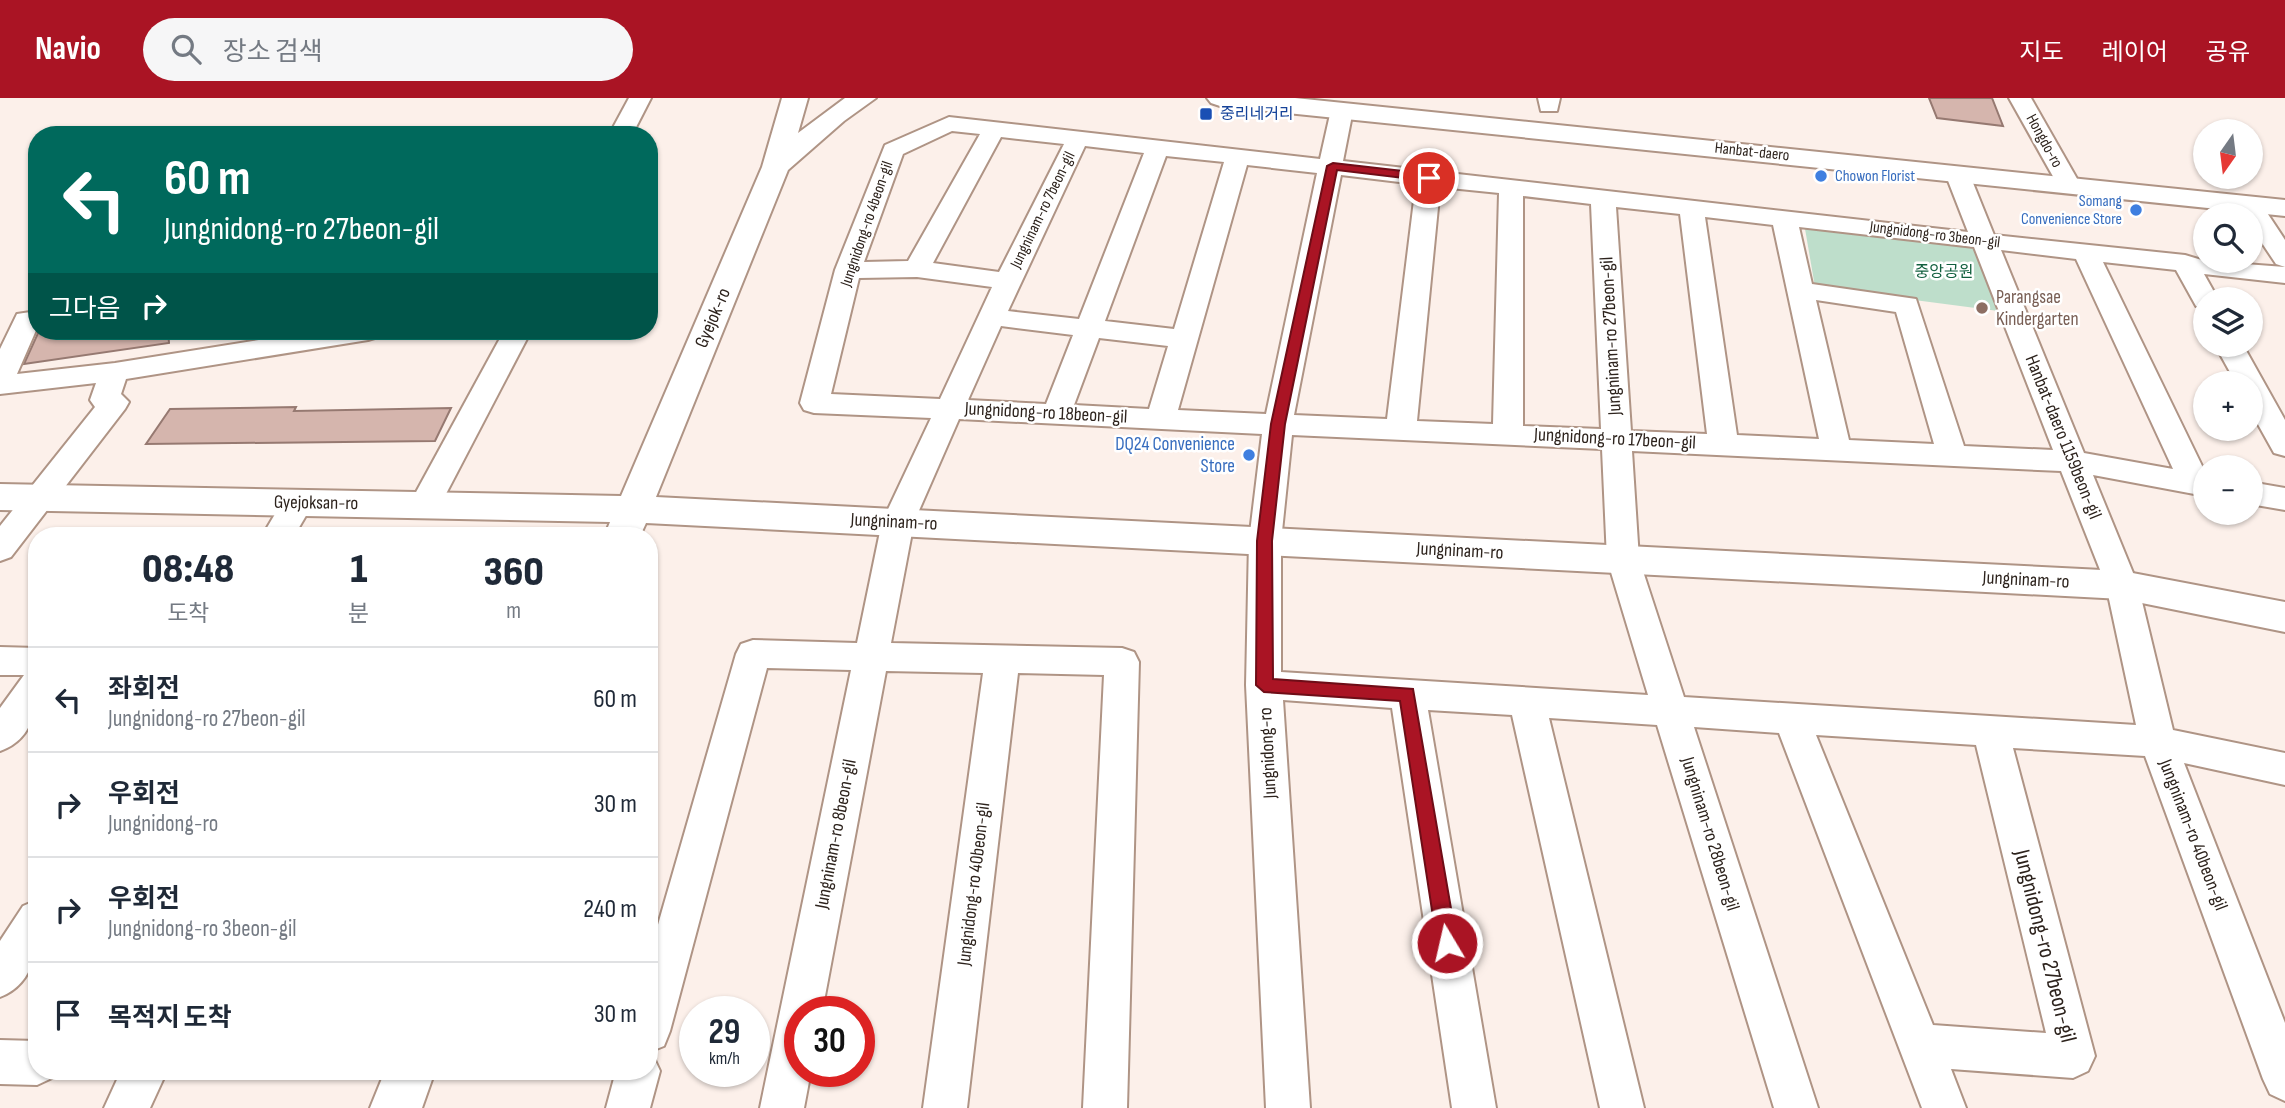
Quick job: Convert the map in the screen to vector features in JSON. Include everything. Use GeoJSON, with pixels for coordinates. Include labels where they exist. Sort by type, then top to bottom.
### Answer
{"type":"FeatureCollection","features":[{"type":"Feature","properties":{"kind":"main road"},"geometry":{"type":"LineString","coordinates":[[779,98],[787,126]]}},
{"type":"Feature","properties":{"kind":"main road","name":"Gyejok-ro"},"geometry":{"type":"LineString","coordinates":[[627,522],[776,167],[795,98]]}},
{"type":"Feature","properties":{"kind":"main road"},"geometry":{"type":"LineString","coordinates":[[776,167],[835,115],[863,98]]}},
{"type":"Feature","properties":{"kind":"main road","name":"Hanbat-daero"},"geometry":{"type":"LineString","coordinates":[[1220,98],[1957,173],[2061,172],[2193,177]]}},
{"type":"Feature","properties":{"kind":"main road"},"geometry":{"type":"LineString","coordinates":[[1521,104],[1549,102],[1577,109]]}},
{"type":"Feature","properties":{"kind":"main road","name":"Hanbat-daero"},"geometry":{"type":"LineString","coordinates":[[1631,115],[2061,172],[2243,203]]}},
{"type":"Feature","properties":{"kind":"main road","name":"Hanbat-daero"},"geometry":{"type":"LineString","coordinates":[[2263,183],[2285,186]]}},
{"type":"Feature","properties":{"kind":"main road","name":"Hanbat-daero"},"geometry":{"type":"LineString","coordinates":[[2263,206],[2285,208]]}},
{"type":"Feature","properties":{"kind":"main road","name":"Gyejoksan-ro"},"geometry":{"type":"LineString","coordinates":[[0,497],[425,505],[627,522]]}},
{"type":"Feature","properties":{"kind":"main road","name":"Jungninam-ro"},"geometry":{"type":"LineString","coordinates":[[627,522],[898,522],[2122,585],[2285,617]]}},
{"type":"Feature","properties":{"kind":"main road"},"geometry":{"type":"LineString","coordinates":[[396,1108],[407,1080]]}},
{"type":"Feature","properties":{"kind":"street"},"geometry":{"type":"LineString","coordinates":[[625,126],[640,98]]}},
{"type":"Feature","properties":{"kind":"street","name":"Hongdo-ro"},"geometry":{"type":"LineString","coordinates":[[2020,98],[2061,172]]}},
{"type":"Feature","properties":{"kind":"street","name":"Jungnidong-ro"},"geometry":{"type":"LineString","coordinates":[[1288,1108],[1264,685],[1265,541],[1278,424],[1333,166],[1342,110]]}},
{"type":"Feature","properties":{"kind":"street","name":"Jungnidong-ro 4beon-gil"},"geometry":{"type":"LineString","coordinates":[[814,403],[848,270],[893,150],[949,124],[1333,166]]}},
{"type":"Feature","properties":{"kind":"street"},"geometry":{"type":"LineString","coordinates":[[917,269],[994,129]]}},
{"type":"Feature","properties":{"kind":"street","name":"Jungninam-ro 7beon-gil"},"geometry":{"type":"LineString","coordinates":[[898,522],[991,317],[1078,138]]}},
{"type":"Feature","properties":{"kind":"street"},"geometry":{"type":"LineString","coordinates":[[1057,414],[1158,147]]}},
{"type":"Feature","properties":{"kind":"street"},"geometry":{"type":"LineString","coordinates":[[1161,418],[1238,156]]}},
{"type":"Feature","properties":{"kind":"street","name":"Jungnidong-ro 3beon-gil"},"geometry":{"type":"LineString","coordinates":[[1333,166],[2285,275]]}},
{"type":"Feature","properties":{"kind":"street","name":"Hanbat-daero 1159beon-gil"},"geometry":{"type":"LineString","coordinates":[[1957,173],[2122,585]]}},
{"type":"Feature","properties":{"kind":"street"},"geometry":{"type":"LineString","coordinates":[[1401,429],[1429,178]]}},
{"type":"Feature","properties":{"kind":"street"},"geometry":{"type":"LineString","coordinates":[[1508,434],[1511,187]]}},
{"type":"Feature","properties":{"kind":"street","name":"Jungninam-ro 27beon-gil"},"geometry":{"type":"LineString","coordinates":[[1603,197],[1623,559]]}},
{"type":"Feature","properties":{"kind":"street"},"geometry":{"type":"LineString","coordinates":[[1691,207],[1723,444]]}},
{"type":"Feature","properties":{"kind":"street"},"geometry":{"type":"LineString","coordinates":[[1784,218],[1836,450]]}},
{"type":"Feature","properties":{"kind":"street"},"geometry":{"type":"LineString","coordinates":[[2263,225],[2285,259]]}},
{"type":"Feature","properties":{"kind":"street"},"geometry":{"type":"LineString","coordinates":[[2085,252],[2193,470]]}},
{"type":"Feature","properties":{"kind":"street"},"geometry":{"type":"LineString","coordinates":[[2185,263],[2198,287]]}},
{"type":"Feature","properties":{"kind":"street","name":"Jungninam-ro 7beon-gil"},"geometry":{"type":"LineString","coordinates":[[848,270],[917,269],[1008,281]]}},
{"type":"Feature","properties":{"kind":"street"},"geometry":{"type":"LineString","coordinates":[[1801,290],[1907,305],[1952,455]]}},
{"type":"Feature","properties":{"kind":"street"},"geometry":{"type":"LineString","coordinates":[[991,317],[1185,339]]}},
{"type":"Feature","properties":{"kind":"street"},"geometry":{"type":"LineString","coordinates":[[0,380],[28,320]]}},
{"type":"Feature","properties":{"kind":"street"},"geometry":{"type":"LineString","coordinates":[[0,385],[115,372],[312,340]]}},
{"type":"Feature","properties":{"kind":"street"},"geometry":{"type":"LineString","coordinates":[[425,505],[512,340]]}},
{"type":"Feature","properties":{"kind":"street"},"geometry":{"type":"LineString","coordinates":[[0,549],[115,402],[104,400],[115,372]]}},
{"type":"Feature","properties":{"kind":"street","name":"Jungnidong-ro 18beon-gil"},"geometry":{"type":"LineString","coordinates":[[814,403],[1278,424]]}},
{"type":"Feature","properties":{"kind":"street"},"geometry":{"type":"LineString","coordinates":[[2263,406],[2285,446]]}},
{"type":"Feature","properties":{"kind":"street","name":"Jungnidong-ro 17beon-gil"},"geometry":{"type":"LineString","coordinates":[[1278,424],[2072,461],[2193,483]]}},
{"type":"Feature","properties":{"kind":"street"},"geometry":{"type":"LineString","coordinates":[[2263,495],[2285,499]]}},
{"type":"Feature","properties":{"kind":"street"},"geometry":{"type":"LineString","coordinates":[[283,527],[298,502]]}},
{"type":"Feature","properties":{"kind":"street","name":"Jungninam-ro 8beon-gil"},"geometry":{"type":"LineString","coordinates":[[804,996],[898,522]]}},
{"type":"Feature","properties":{"kind":"street","name":"Jungninam-ro 28beon-gil"},"geometry":{"type":"LineString","coordinates":[[1623,559],[1796,1108]]}},
{"type":"Feature","properties":{"kind":"street","name":"Jungninam-ro 40beon-gil"},"geometry":{"type":"LineString","coordinates":[[2122,585],[2158,742],[2284,1074]]}},
{"type":"Feature","properties":{"kind":"street"},"geometry":{"type":"LineString","coordinates":[[658,998],[753,654],[1122,662],[1105,1108]]}},
{"type":"Feature","properties":{"kind":"street","name":"Jungnidong-ro 40beon-gil"},"geometry":{"type":"LineString","coordinates":[[946,1108],[1002,659]]}},
{"type":"Feature","properties":{"kind":"street"},"geometry":{"type":"LineString","coordinates":[[0,661],[28,662]]}},
{"type":"Feature","properties":{"kind":"street"},"geometry":{"type":"LineString","coordinates":[[1264,685],[2158,742],[2285,769]]}},
{"type":"Feature","properties":{"kind":"street"},"geometry":{"type":"LineString","coordinates":[[1408,694],[1474,1108]]}},
{"type":"Feature","properties":{"kind":"street"},"geometry":{"type":"LineString","coordinates":[[0,736],[28,697]]}},
{"type":"Feature","properties":{"kind":"street"},"geometry":{"type":"LineString","coordinates":[[1527,702],[1622,1108]]}},
{"type":"Feature","properties":{"kind":"street"},"geometry":{"type":"LineString","coordinates":[[1792,719],[1944,1108]]}},
{"type":"Feature","properties":{"kind":"street","name":"Jungnidong-ro 27beon-gil"},"geometry":{"type":"LineString","coordinates":[[1922,1046],[2073,1056],[1991,731]]}},
{"type":"Feature","properties":{"kind":"street"},"geometry":{"type":"LineString","coordinates":[[0,977],[28,933]]}},
{"type":"Feature","properties":{"kind":"street"},"geometry":{"type":"LineString","coordinates":[[0,1062],[28,1063]]}},
{"type":"Feature","properties":{"kind":"street"},"geometry":{"type":"LineString","coordinates":[[126,1108],[140,1080]]}},
{"type":"Feature","properties":{"kind":"street"},"geometry":{"type":"LineString","coordinates":[[628,1108],[636,1080]]}},
{"type":"Feature","properties":{"kind":"street","name":"Jungninam-ro 8beon-gil"},"geometry":{"type":"LineString","coordinates":[[782,1108],[786,1087]]}},
{"type":"Feature","properties":{"kind":"green space","name":"중앙공원"},"geometry":{"type":"Polygon","coordinates":[[[1804,223],[1959,243],[1987,254],[2006,312],[1815,287],[1804,223]]]}},
{"type":"Feature","properties":{"kind":"building"},"geometry":{"type":"Polygon","coordinates":[[[1929,98],[1992,98],[2003,126],[1937,118],[1929,98]]]}},
{"type":"Feature","properties":{"kind":"building"},"geometry":{"type":"Polygon","coordinates":[[[35,340],[169,340],[169,343],[24,364],[35,340]]]}},
{"type":"Feature","properties":{"kind":"building"},"geometry":{"type":"Polygon","coordinates":[[[296,407],[294,411],[451,408],[435,441],[146,444],[170,409],[296,407]]]}},
{"type":"Feature","properties":{"kind":"place","name":"중리네거리"},"geometry":{"type":"Point","coordinates":[1206,114]}},
{"type":"Feature","properties":{"kind":"place","name":"Chowon Florist"},"geometry":{"type":"Point","coordinates":[1821,176]}},
{"type":"Feature","properties":{"kind":"place","name":"Somang Convenience Store"},"geometry":{"type":"Point","coordinates":[2136,210]}},
{"type":"Feature","properties":{"kind":"place","name":"Parangsae Kindergarten"},"geometry":{"type":"Point","coordinates":[1982,308]}},
{"type":"Feature","properties":{"kind":"place","name":"DQ24 Convenience Store"},"geometry":{"type":"Point","coordinates":[1249,455]}},
{"type":"Feature","properties":{"kind":"route"},"geometry":{"type":"LineString","coordinates":[[1429,178],[1333,166],[1278,424],[1265,541],[1264,685],[1408,694],[1447,943]]}}]}
